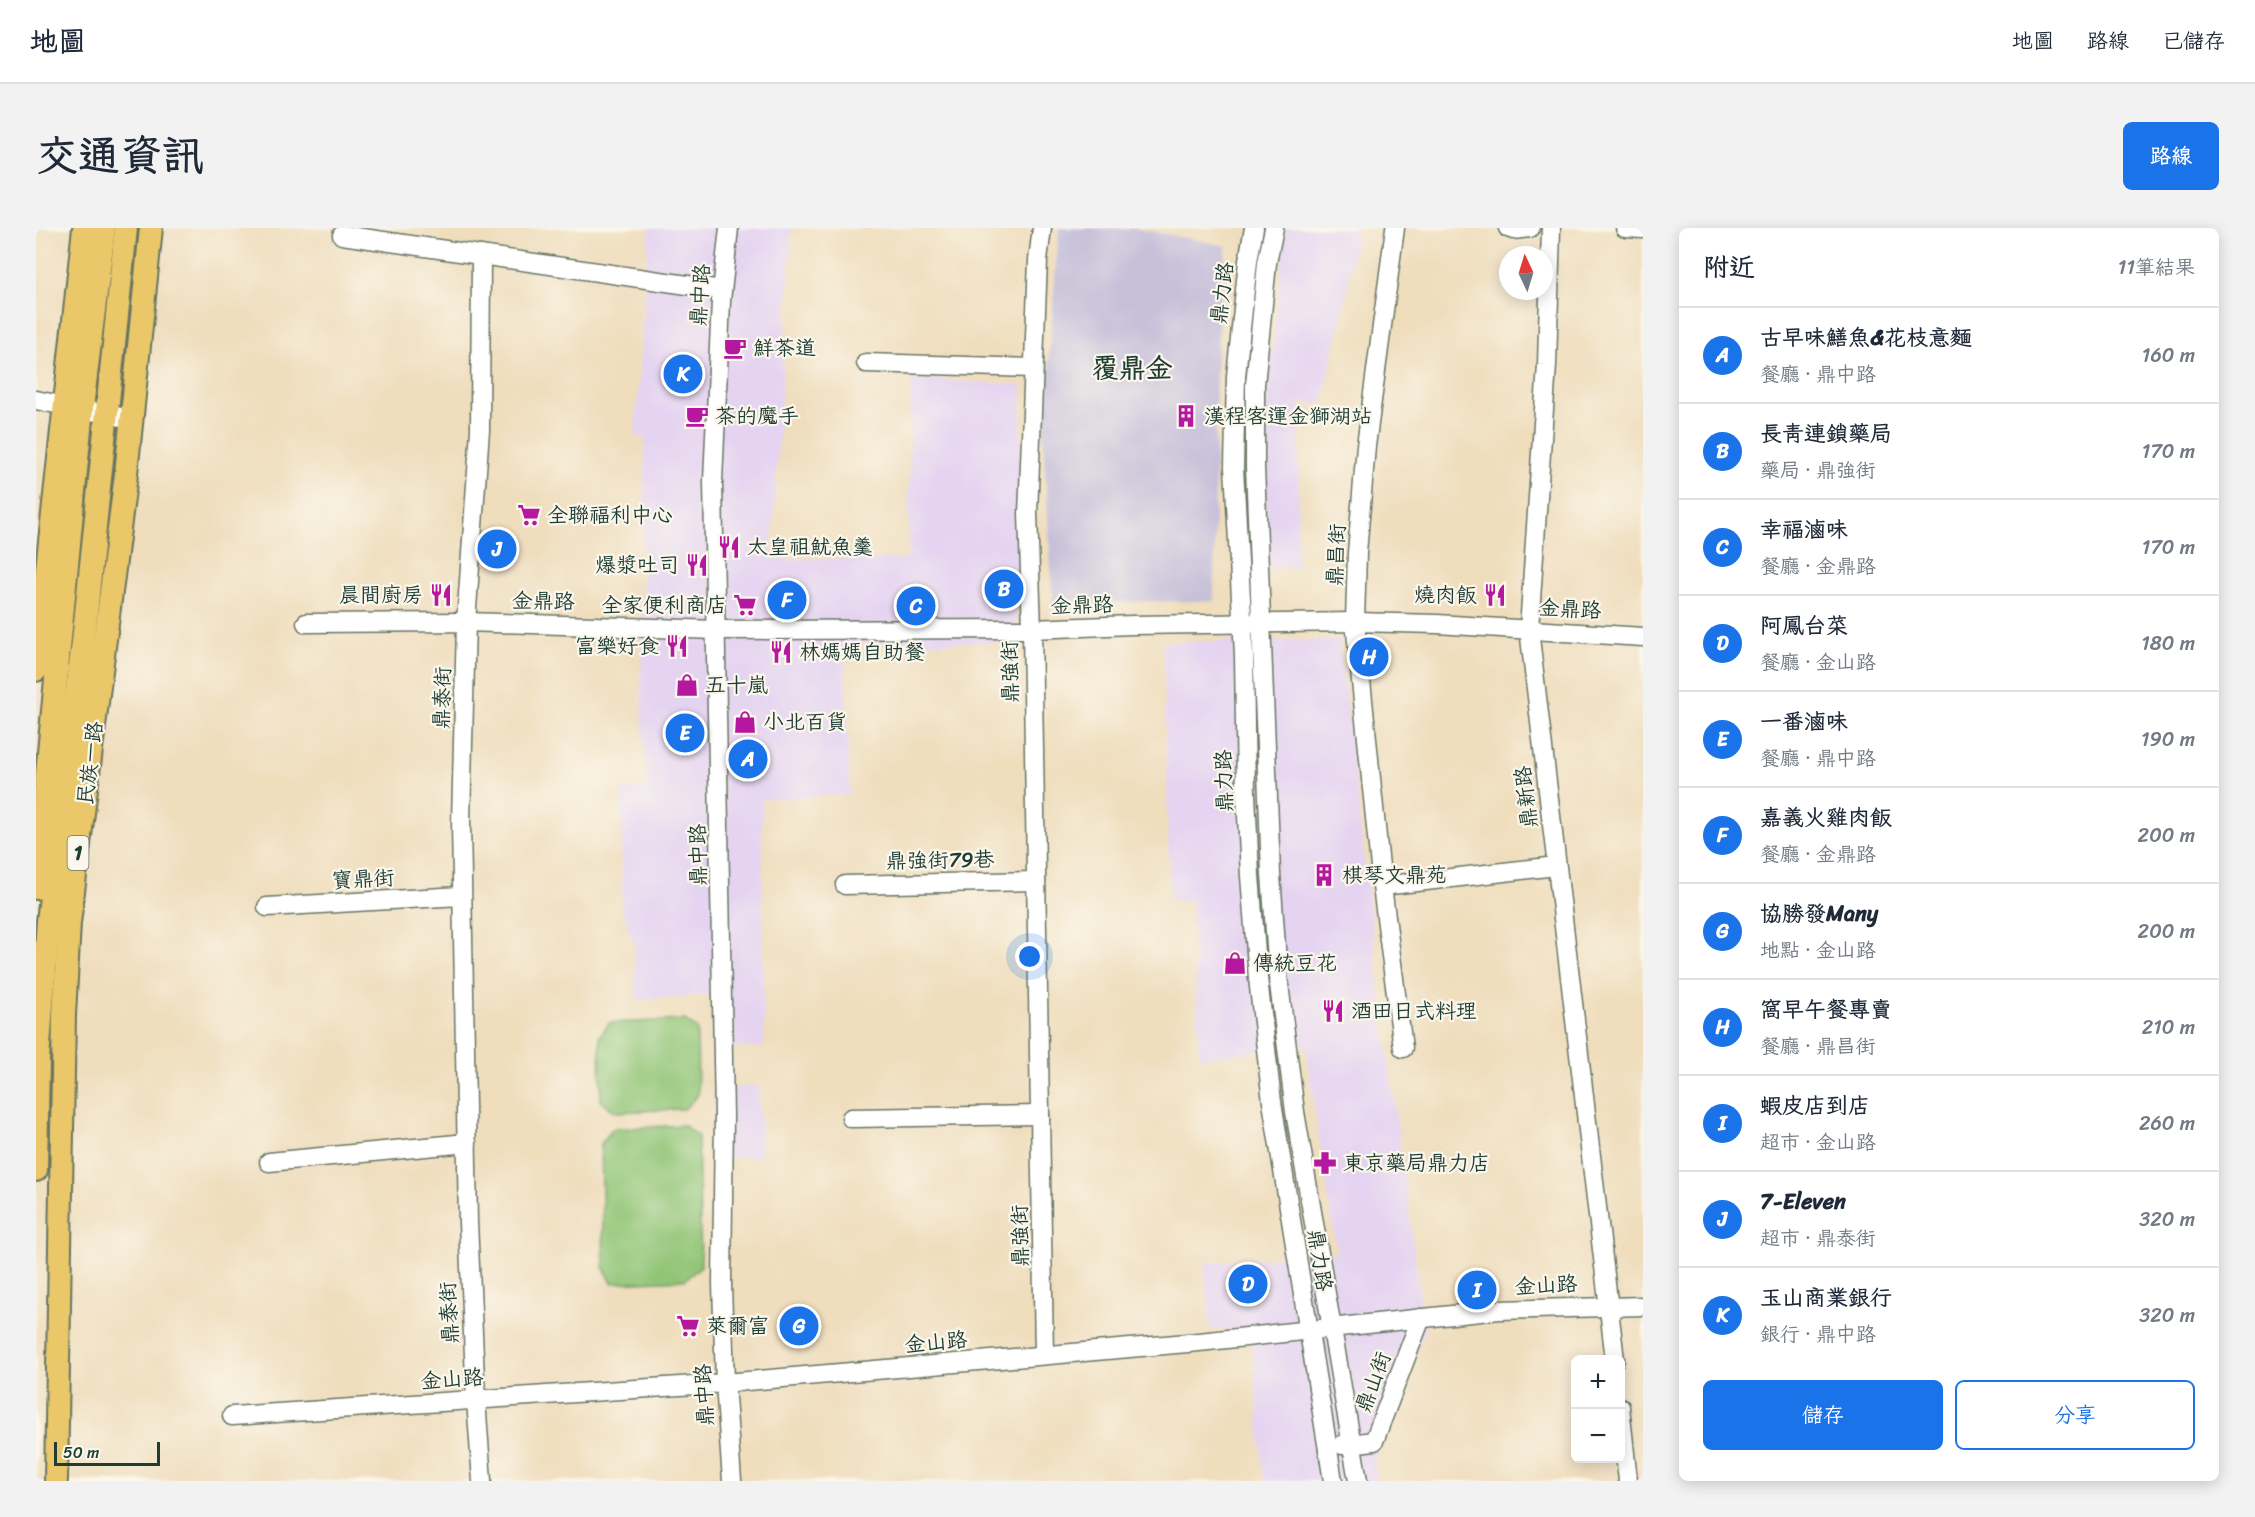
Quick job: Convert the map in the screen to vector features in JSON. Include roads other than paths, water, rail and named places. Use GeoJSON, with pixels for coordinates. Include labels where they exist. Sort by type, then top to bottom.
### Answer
{"type":"FeatureCollection","features":[{"type":"Feature","properties":{"kind":"main road","name":"民族一路"},"geometry":{"type":"LineString","coordinates":[[36,888],[73,406],[69,371],[84,228]]}},
{"type":"Feature","properties":{"kind":"main road","name":"民族一路"},"geometry":{"type":"LineString","coordinates":[[36,670],[73,406],[104,228]]}},
{"type":"Feature","properties":{"kind":"main road","name":"民族一路"},"geometry":{"type":"LineString","coordinates":[[36,1170],[38,1014],[83,642],[126,228]]}},
{"type":"Feature","properties":{"kind":"main road","name":"民族一路"},"geometry":{"type":"LineString","coordinates":[[57,1481],[64,1015],[69,922],[126,474],[151,228]]}},
{"type":"Feature","properties":{"kind":"street","name":"鼎中路"},"geometry":{"type":"LineString","coordinates":[[729,228],[722,290],[713,481],[724,1116],[722,1284],[725,1383],[732,1481]]}},
{"type":"Feature","properties":{"kind":"street","name":"鼎強街"},"geometry":{"type":"LineString","coordinates":[[1042,228],[1038,260],[1028,514],[1032,629],[1044,1355]]}},
{"type":"Feature","properties":{"kind":"street","name":"鼎力路"},"geometry":{"type":"LineString","coordinates":[[1254,228],[1248,261],[1235,396],[1234,467],[1242,624],[1246,795],[1258,978],[1273,1108],[1309,1330]]}},
{"type":"Feature","properties":{"kind":"street","name":"鼎力路"},"geometry":{"type":"LineString","coordinates":[[1274,228],[1267,263],[1255,385],[1255,466],[1263,624],[1267,794],[1278,976],[1295,1112],[1331,1328]]}},
{"type":"Feature","properties":{"kind":"street","name":"鼎昌街"},"geometry":{"type":"LineString","coordinates":[[1395,228],[1366,446],[1357,554],[1355,622],[1382,886],[1403,1048]]}},
{"type":"Feature","properties":{"kind":"street"},"geometry":{"type":"LineString","coordinates":[[1508,228],[1513,230],[1530,228]]}},
{"type":"Feature","properties":{"kind":"street","name":"鼎新路"},"geometry":{"type":"LineString","coordinates":[[1551,228],[1547,365],[1529,629],[1614,1355]]}},
{"type":"Feature","properties":{"kind":"street"},"geometry":{"type":"LineString","coordinates":[[1625,228],[1643,229]]}},
{"type":"Feature","properties":{"kind":"street"},"geometry":{"type":"LineString","coordinates":[[342,235],[722,290]]}},
{"type":"Feature","properties":{"kind":"street","name":"鼎泰街"},"geometry":{"type":"LineString","coordinates":[[481,255],[480,430],[466,622],[461,896],[469,1255],[482,1481]]}},
{"type":"Feature","properties":{"kind":"street"},"geometry":{"type":"LineString","coordinates":[[866,363],[1033,369]]}},
{"type":"Feature","properties":{"kind":"street"},"geometry":{"type":"LineString","coordinates":[[36,400],[131,418]]}},
{"type":"Feature","properties":{"kind":"street","name":"金鼎路"},"geometry":{"type":"LineString","coordinates":[[306,623],[466,622],[717,630],[1032,629],[1132,625],[1355,622],[1529,629],[1643,637]]}},
{"type":"Feature","properties":{"kind":"street"},"geometry":{"type":"LineString","coordinates":[[1382,886],[1557,866]]}},
{"type":"Feature","properties":{"kind":"street","name":"鼎強街79巷"},"geometry":{"type":"LineString","coordinates":[[845,885],[1036,881]]}},
{"type":"Feature","properties":{"kind":"street","name":"寶鼎街"},"geometry":{"type":"LineString","coordinates":[[267,907],[461,896]]}},
{"type":"Feature","properties":{"kind":"street"},"geometry":{"type":"LineString","coordinates":[[38,1014],[64,1015]]}},
{"type":"Feature","properties":{"kind":"street"},"geometry":{"type":"LineString","coordinates":[[851,1118],[1040,1115]]}},
{"type":"Feature","properties":{"kind":"street"},"geometry":{"type":"LineString","coordinates":[[269,1161],[467,1143]]}},
{"type":"Feature","properties":{"kind":"street","name":"金山路"},"geometry":{"type":"LineString","coordinates":[[232,1416],[725,1383],[1331,1328],[1499,1310],[1608,1305],[1643,1306]]}},
{"type":"Feature","properties":{"kind":"street","name":"鼎山街"},"geometry":{"type":"LineString","coordinates":[[1329,1447],[1374,1441],[1421,1318]]}},
{"type":"Feature","properties":{"kind":"street","name":"鼎山街"},"geometry":{"type":"LineString","coordinates":[[1331,1328],[1358,1481]]}},
{"type":"Feature","properties":{"kind":"street","name":"鼎山街"},"geometry":{"type":"LineString","coordinates":[[1309,1330],[1333,1481]]}},
{"type":"Feature","properties":{"kind":"street"},"geometry":{"type":"LineString","coordinates":[[1620,1409],[1628,1481]]}},
{"type":"Feature","properties":{"kind":"place","name":"鮮茶道"},"geometry":{"type":"Point","coordinates":[735,348]}},
{"type":"Feature","properties":{"kind":"place","name":"玉山商業銀行"},"geometry":{"type":"Point","coordinates":[683,374]}},
{"type":"Feature","properties":{"kind":"place","name":"茶的魔手"},"geometry":{"type":"Point","coordinates":[697,416]}},
{"type":"Feature","properties":{"kind":"place","name":"漢程客運金獅湖站"},"geometry":{"type":"Point","coordinates":[1186,416]}},
{"type":"Feature","properties":{"kind":"place","name":"全聯福利中心"},"geometry":{"type":"Point","coordinates":[529,515]}},
{"type":"Feature","properties":{"kind":"place","name":"太皇祖魷魚羹"},"geometry":{"type":"Point","coordinates":[729,547]}},
{"type":"Feature","properties":{"kind":"place","name":"7-Eleven"},"geometry":{"type":"Point","coordinates":[497,549]}},
{"type":"Feature","properties":{"kind":"place","name":"爆漿吐司"},"geometry":{"type":"Point","coordinates":[697,565]}},
{"type":"Feature","properties":{"kind":"place","name":"長青連鎖藥局"},"geometry":{"type":"Point","coordinates":[1004,589]}},
{"type":"Feature","properties":{"kind":"place","name":"晨間廚房"},"geometry":{"type":"Point","coordinates":[441,595]}},
{"type":"Feature","properties":{"kind":"place","name":"燒肉飯"},"geometry":{"type":"Point","coordinates":[1495,595]}},
{"type":"Feature","properties":{"kind":"place","name":"嘉義火雞肉飯"},"geometry":{"type":"Point","coordinates":[787,600]}},
{"type":"Feature","properties":{"kind":"place","name":"全家便利商店"},"geometry":{"type":"Point","coordinates":[745,605]}},
{"type":"Feature","properties":{"kind":"place","name":"幸福滷味"},"geometry":{"type":"Point","coordinates":[916,606]}},
{"type":"Feature","properties":{"kind":"place","name":"富樂好食"},"geometry":{"type":"Point","coordinates":[677,646]}},
{"type":"Feature","properties":{"kind":"place","name":"林媽媽自助餐"},"geometry":{"type":"Point","coordinates":[781,652]}},
{"type":"Feature","properties":{"kind":"place","name":"窩早午餐專賣"},"geometry":{"type":"Point","coordinates":[1369,657]}},
{"type":"Feature","properties":{"kind":"place","name":"五十嵐"},"geometry":{"type":"Point","coordinates":[687,685]}},
{"type":"Feature","properties":{"kind":"place","name":"小北百貨"},"geometry":{"type":"Point","coordinates":[745,722]}},
{"type":"Feature","properties":{"kind":"place","name":"一番滷味"},"geometry":{"type":"Point","coordinates":[685,733]}},
{"type":"Feature","properties":{"kind":"place","name":"古早味鱔魚&花枝意麵"},"geometry":{"type":"Point","coordinates":[748,759]}},
{"type":"Feature","properties":{"kind":"place","name":"棋琴文鼎苑"},"geometry":{"type":"Point","coordinates":[1324,875]}},
{"type":"Feature","properties":{"kind":"place","name":"傳統豆花"},"geometry":{"type":"Point","coordinates":[1235,963]}},
{"type":"Feature","properties":{"kind":"place","name":"酒田日式料理"},"geometry":{"type":"Point","coordinates":[1333,1011]}},
{"type":"Feature","properties":{"kind":"place","name":"東京藥局鼎力店"},"geometry":{"type":"Point","coordinates":[1325,1163]}},
{"type":"Feature","properties":{"kind":"place","name":"阿鳳台菜"},"geometry":{"type":"Point","coordinates":[1248,1284]}},
{"type":"Feature","properties":{"kind":"place","name":"蝦皮店到店"},"geometry":{"type":"Point","coordinates":[1477,1290]}},
{"type":"Feature","properties":{"kind":"place","name":"萊爾富"},"geometry":{"type":"Point","coordinates":[688,1326]}},
{"type":"Feature","properties":{"kind":"place","name":"協勝發Many"},"geometry":{"type":"Point","coordinates":[799,1326]}},
{"type":"Feature","properties":{"kind":"district","name":"覆鼎金"},"geometry":{"type":"Point","coordinates":[1132,368]}}]}
